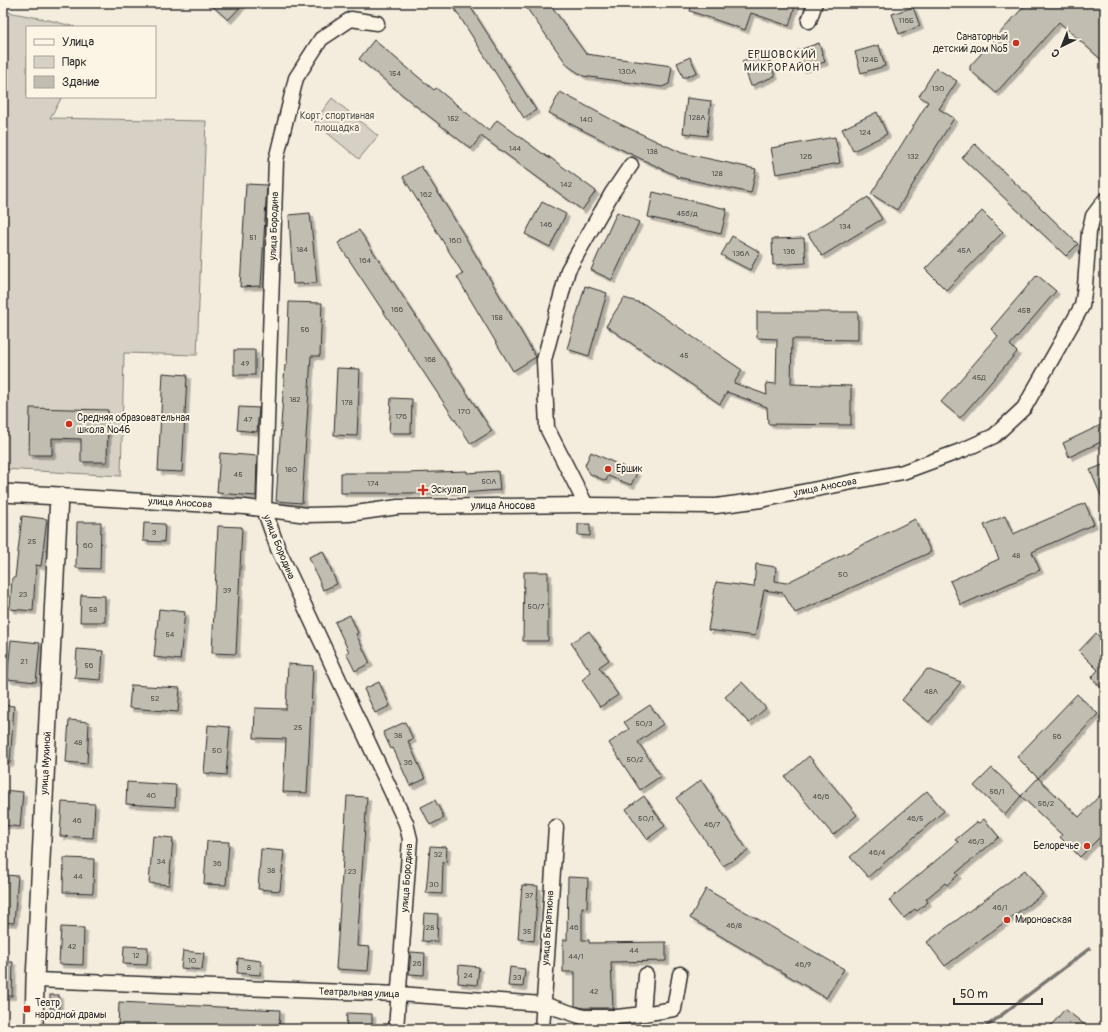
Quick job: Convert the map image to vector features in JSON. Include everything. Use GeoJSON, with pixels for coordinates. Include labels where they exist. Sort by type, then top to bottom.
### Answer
{"type":"FeatureCollection","features":[{"type":"Feature","properties":{"kind":"street"},"geometry":{"type":"LineString","coordinates":[[809,20],[815,3]]}},
{"type":"Feature","properties":{"kind":"street","name":"улица Бородина"},"geometry":{"type":"LineString","coordinates":[[377,22],[352,19],[321,39],[296,78],[276,160],[264,509],[278,549],[406,823],[410,839],[396,1029]]}},
{"type":"Feature","properties":{"kind":"street"},"geometry":{"type":"LineString","coordinates":[[586,505],[547,428],[544,360],[568,270],[612,193],[631,165]]}},
{"type":"Feature","properties":{"kind":"street","name":"улица Аносова"},"geometry":{"type":"LineString","coordinates":[[3,493],[264,509],[307,515],[333,515],[398,507],[586,505],[716,506],[760,500],[903,472],[963,450],[994,436],[1024,408],[1082,306],[1085,286],[1088,232],[1093,216],[1105,200]]}},
{"type":"Feature","properties":{"kind":"street","name":"улица Мухиной"},"geometry":{"type":"LineString","coordinates":[[34,1029],[35,980],[59,496]]}},
{"type":"Feature","properties":{"kind":"street","name":"улица Багратиона"},"geometry":{"type":"LineString","coordinates":[[542,1029],[556,827]]}},
{"type":"Feature","properties":{"kind":"street","name":"Театральная улица"},"geometry":{"type":"LineString","coordinates":[[35,980],[398,994],[543,1004],[583,1017],[617,1017],[674,1009],[680,974]]}},
{"type":"Feature","properties":{"kind":"street"},"geometry":{"type":"LineString","coordinates":[[643,1014],[646,975]]}},
{"type":"Feature","properties":{"kind":"green space"},"geometry":{"type":"Polygon","coordinates":[[[3,11],[71,26],[26,26],[26,98],[61,98],[50,118],[206,121],[197,355],[124,353],[121,476],[3,469],[3,11]]]}},
{"type":"Feature","properties":{"kind":"green space","name":"Корт, спортивная площадка"},"geometry":{"type":"Polygon","coordinates":[[[332,98],[378,136],[359,159],[314,122],[332,98]]]}},
{"type":"Feature","properties":{"kind":"building"},"geometry":{"type":"Polygon","coordinates":[[[209,3],[244,3],[228,20],[209,3]]]}},
{"type":"Feature","properties":{"kind":"building"},"geometry":{"type":"Polygon","coordinates":[[[451,3],[468,3],[536,110],[524,118],[451,3]]]}},
{"type":"Feature","properties":{"kind":"building"},"geometry":{"type":"Polygon","coordinates":[[[523,3],[549,3],[586,54],[672,66],[669,84],[662,87],[583,76],[568,66],[523,3]]]}},
{"type":"Feature","properties":{"kind":"building"},"geometry":{"type":"Polygon","coordinates":[[[692,3],[796,3],[789,26],[751,13],[745,30],[690,11],[692,3]]]}},
{"type":"Feature","properties":{"kind":"building","name":"Санаторный детский дом №5"},"geometry":{"type":"Polygon","coordinates":[[[1027,3],[1105,3],[1105,63],[1059,22],[996,93],[970,70],[970,66],[1027,3]]]}},
{"type":"Feature","properties":{"kind":"building"},"geometry":{"type":"Polygon","coordinates":[[[913,7],[920,26],[899,34],[892,14],[913,7]]]}},
{"type":"Feature","properties":{"kind":"building"},"geometry":{"type":"Polygon","coordinates":[[[374,40],[434,90],[436,88],[489,131],[497,120],[596,191],[582,210],[481,136],[471,149],[416,106],[359,59],[374,40]]]}},
{"type":"Feature","properties":{"kind":"building"},"geometry":{"type":"Polygon","coordinates":[[[819,43],[825,62],[802,69],[796,51],[819,43]]]}},
{"type":"Feature","properties":{"kind":"building"},"geometry":{"type":"Polygon","coordinates":[[[879,45],[885,66],[861,73],[855,52],[879,45]]]}},
{"type":"Feature","properties":{"kind":"building"},"geometry":{"type":"Polygon","coordinates":[[[765,52],[775,76],[751,86],[742,61],[765,52]]]}},
{"type":"Feature","properties":{"kind":"building"},"geometry":{"type":"Polygon","coordinates":[[[690,57],[697,72],[687,77],[683,77],[677,63],[690,57]]]}},
{"type":"Feature","properties":{"kind":"building"},"geometry":{"type":"Polygon","coordinates":[[[936,68],[957,81],[939,109],[954,118],[897,210],[871,194],[928,102],[919,96],[936,68]]]}},
{"type":"Feature","properties":{"kind":"building"},"geometry":{"type":"Polygon","coordinates":[[[560,92],[620,124],[682,153],[756,169],[751,193],[677,177],[549,113],[560,92]]]}},
{"type":"Feature","properties":{"kind":"building"},"geometry":{"type":"Polygon","coordinates":[[[687,98],[711,101],[707,136],[683,133],[687,98]]]}},
{"type":"Feature","properties":{"kind":"building"},"geometry":{"type":"Polygon","coordinates":[[[877,112],[887,134],[853,151],[842,129],[877,112]]]}},
{"type":"Feature","properties":{"kind":"building"},"geometry":{"type":"Polygon","coordinates":[[[835,137],[840,163],[776,174],[771,148],[835,137]]]}},
{"type":"Feature","properties":{"kind":"building"},"geometry":{"type":"Polygon","coordinates":[[[975,144],[1078,244],[1066,256],[962,158],[975,144]]]}},
{"type":"Feature","properties":{"kind":"building"},"geometry":{"type":"Polygon","coordinates":[[[421,166],[452,215],[536,357],[513,371],[457,277],[463,274],[403,177],[421,166]]]}},
{"type":"Feature","properties":{"kind":"building"},"geometry":{"type":"Polygon","coordinates":[[[246,184],[267,185],[261,286],[240,287],[246,184]]]}},
{"type":"Feature","properties":{"kind":"building"},"geometry":{"type":"Polygon","coordinates":[[[653,192],[727,209],[721,234],[648,217],[653,192]]]}},
{"type":"Feature","properties":{"kind":"building"},"geometry":{"type":"Polygon","coordinates":[[[868,197],[882,219],[822,256],[808,234],[868,197]]]}},
{"type":"Feature","properties":{"kind":"building"},"geometry":{"type":"Polygon","coordinates":[[[542,202],[566,214],[550,247],[525,234],[542,202]]]}},
{"type":"Feature","properties":{"kind":"building"},"geometry":{"type":"Polygon","coordinates":[[[982,211],[1003,232],[946,290],[925,269],[982,211]]]}},
{"type":"Feature","properties":{"kind":"building"},"geometry":{"type":"Polygon","coordinates":[[[617,212],[639,222],[612,280],[591,270],[617,212]]]}},
{"type":"Feature","properties":{"kind":"building"},"geometry":{"type":"Polygon","coordinates":[[[310,213],[317,283],[293,284],[289,215],[310,213]]]}},
{"type":"Feature","properties":{"kind":"building"},"geometry":{"type":"Polygon","coordinates":[[[359,230],[492,431],[471,444],[338,243],[359,230]]]}},
{"type":"Feature","properties":{"kind":"building"},"geometry":{"type":"Polygon","coordinates":[[[732,236],[760,252],[750,270],[721,255],[732,236]]]}},
{"type":"Feature","properties":{"kind":"building"},"geometry":{"type":"Polygon","coordinates":[[[804,238],[806,263],[773,265],[772,239],[804,238]]]}},
{"type":"Feature","properties":{"kind":"building"},"geometry":{"type":"Polygon","coordinates":[[[1037,275],[1056,291],[1010,345],[1017,352],[960,418],[941,402],[998,336],[991,329],[1037,275]]]}},
{"type":"Feature","properties":{"kind":"building"},"geometry":{"type":"Polygon","coordinates":[[[585,286],[607,293],[589,356],[567,349],[585,286]]]}},
{"type":"Feature","properties":{"kind":"building"},"geometry":{"type":"Polygon","coordinates":[[[624,298],[644,304],[742,370],[734,383],[767,395],[766,383],[776,384],[777,339],[757,338],[757,312],[858,312],[858,340],[792,339],[791,384],[851,386],[851,425],[768,424],[767,407],[727,392],[720,404],[606,326],[624,298]]]}},
{"type":"Feature","properties":{"kind":"building"},"geometry":{"type":"Polygon","coordinates":[[[289,302],[322,303],[320,356],[311,356],[302,503],[276,501],[285,365],[287,365],[289,302]]]}},
{"type":"Feature","properties":{"kind":"building"},"geometry":{"type":"Polygon","coordinates":[[[234,350],[255,350],[255,375],[234,375],[234,350]]]}},
{"type":"Feature","properties":{"kind":"building"},"geometry":{"type":"Polygon","coordinates":[[[337,368],[360,369],[357,436],[334,435],[337,368]]]}},
{"type":"Feature","properties":{"kind":"building"},"geometry":{"type":"Polygon","coordinates":[[[163,373],[187,375],[182,472],[158,471],[163,373]]]}},
{"type":"Feature","properties":{"kind":"building"},"geometry":{"type":"Polygon","coordinates":[[[391,398],[412,399],[411,433],[389,433],[391,398]]]}},
{"type":"Feature","properties":{"kind":"building"},"geometry":{"type":"Polygon","coordinates":[[[239,407],[259,408],[257,432],[237,430],[239,407]]]}},
{"type":"Feature","properties":{"kind":"building","name":"Средняя образовательная школа №46"},"geometry":{"type":"Polygon","coordinates":[[[30,408],[108,410],[107,462],[81,462],[81,439],[52,438],[52,455],[29,455],[30,408]]]}},
{"type":"Feature","properties":{"kind":"building"},"geometry":{"type":"Polygon","coordinates":[[[1105,423],[1105,440],[1069,457],[1063,443],[1105,423]]]}},
{"type":"Feature","properties":{"kind":"building","name":"Ёршик"},"geometry":{"type":"Polygon","coordinates":[[[591,452],[637,473],[631,485],[608,476],[606,481],[590,474],[585,465],[591,452]]]}},
{"type":"Feature","properties":{"kind":"building"},"geometry":{"type":"Polygon","coordinates":[[[220,453],[257,456],[256,496],[217,493],[220,453]]]}},
{"type":"Feature","properties":{"kind":"building"},"geometry":{"type":"Polygon","coordinates":[[[1105,464],[1105,505],[1090,470],[1105,464]]]}},
{"type":"Feature","properties":{"kind":"building"},"geometry":{"type":"Polygon","coordinates":[[[467,471],[467,473],[498,471],[500,490],[462,493],[462,491],[341,493],[341,473],[467,471]]]}},
{"type":"Feature","properties":{"kind":"building"},"geometry":{"type":"Polygon","coordinates":[[[1085,503],[1094,524],[1032,552],[1040,570],[961,605],[950,581],[999,559],[984,525],[1005,516],[1013,534],[1085,503]]]}},
{"type":"Feature","properties":{"kind":"building"},"geometry":{"type":"Polygon","coordinates":[[[22,516],[47,519],[41,566],[36,565],[33,611],[10,609],[12,578],[15,578],[22,516]]]}},
{"type":"Feature","properties":{"kind":"building"},"geometry":{"type":"Polygon","coordinates":[[[915,519],[931,552],[795,613],[783,593],[764,590],[755,636],[708,630],[716,582],[754,587],[756,564],[776,567],[775,581],[786,583],[915,519]]]}},
{"type":"Feature","properties":{"kind":"building"},"geometry":{"type":"Polygon","coordinates":[[[77,522],[101,522],[100,569],[76,568],[77,522]]]}},
{"type":"Feature","properties":{"kind":"building"},"geometry":{"type":"Polygon","coordinates":[[[144,523],[165,524],[164,542],[143,541],[144,523]]]}},
{"type":"Feature","properties":{"kind":"building"},"geometry":{"type":"Polygon","coordinates":[[[578,524],[590,524],[590,536],[578,535],[578,524]]]}},
{"type":"Feature","properties":{"kind":"building"},"geometry":{"type":"Polygon","coordinates":[[[218,526],[242,527],[236,654],[212,653],[218,526]]]}},
{"type":"Feature","properties":{"kind":"building"},"geometry":{"type":"Polygon","coordinates":[[[323,551],[337,584],[323,590],[309,557],[323,551]]]}},
{"type":"Feature","properties":{"kind":"building"},"geometry":{"type":"Polygon","coordinates":[[[524,572],[548,572],[548,641],[523,641],[524,572]]]}},
{"type":"Feature","properties":{"kind":"building"},"geometry":{"type":"Polygon","coordinates":[[[81,595],[105,596],[105,622],[80,622],[81,595]]]}},
{"type":"Feature","properties":{"kind":"building"},"geometry":{"type":"Polygon","coordinates":[[[159,609],[185,612],[180,660],[154,657],[159,609]]]}},
{"type":"Feature","properties":{"kind":"building"},"geometry":{"type":"Polygon","coordinates":[[[350,615],[358,633],[356,634],[370,663],[355,671],[346,653],[349,652],[335,622],[350,615]]]}},
{"type":"Feature","properties":{"kind":"building"},"geometry":{"type":"Polygon","coordinates":[[[589,631],[609,660],[599,667],[618,695],[600,707],[582,680],[591,672],[571,643],[589,631]]]}},
{"type":"Feature","properties":{"kind":"building"},"geometry":{"type":"Polygon","coordinates":[[[1096,633],[1105,642],[1105,691],[1091,678],[1098,670],[1079,651],[1096,633]]]}},
{"type":"Feature","properties":{"kind":"building"},"geometry":{"type":"Polygon","coordinates":[[[11,640],[40,643],[36,682],[7,679],[11,640]]]}},
{"type":"Feature","properties":{"kind":"building"},"geometry":{"type":"Polygon","coordinates":[[[77,649],[103,651],[101,680],[75,678],[77,649]]]}},
{"type":"Feature","properties":{"kind":"building"},"geometry":{"type":"Polygon","coordinates":[[[288,664],[313,666],[307,793],[283,792],[286,739],[254,738],[255,708],[286,709],[288,664]]]}},
{"type":"Feature","properties":{"kind":"building"},"geometry":{"type":"Polygon","coordinates":[[[927,669],[961,682],[929,722],[902,700],[927,669]]]}},
{"type":"Feature","properties":{"kind":"building"},"geometry":{"type":"Polygon","coordinates":[[[379,682],[390,706],[375,713],[364,689],[379,682]]]}},
{"type":"Feature","properties":{"kind":"building"},"geometry":{"type":"Polygon","coordinates":[[[742,682],[766,708],[749,723],[725,697],[742,682]]]}},
{"type":"Feature","properties":{"kind":"building"},"geometry":{"type":"Polygon","coordinates":[[[131,685],[180,688],[178,712],[129,708],[131,685]]]}},
{"type":"Feature","properties":{"kind":"building"},"geometry":{"type":"Polygon","coordinates":[[[1077,694],[1098,714],[1038,778],[1017,757],[1077,694]]]}},
{"type":"Feature","properties":{"kind":"building"},"geometry":{"type":"Polygon","coordinates":[[[3,705],[14,706],[10,763],[3,762],[3,705]]]}},
{"type":"Feature","properties":{"kind":"building"},"geometry":{"type":"Polygon","coordinates":[[[650,705],[663,724],[638,742],[661,776],[640,790],[609,743],[629,729],[624,722],[650,705]]]}},
{"type":"Feature","properties":{"kind":"building"},"geometry":{"type":"Polygon","coordinates":[[[69,720],[89,722],[87,764],[66,762],[69,720]]]}},
{"type":"Feature","properties":{"kind":"building"},"geometry":{"type":"Polygon","coordinates":[[[405,722],[413,739],[408,741],[425,779],[410,786],[393,748],[391,749],[383,732],[405,722]]]}},
{"type":"Feature","properties":{"kind":"building"},"geometry":{"type":"Polygon","coordinates":[[[208,725],[230,727],[226,775],[204,773],[208,725]]]}},
{"type":"Feature","properties":{"kind":"building"},"geometry":{"type":"Polygon","coordinates":[[[809,756],[857,815],[833,835],[785,777],[809,756]]]}},
{"type":"Feature","properties":{"kind":"building"},"geometry":{"type":"Polygon","coordinates":[[[992,768],[1021,796],[1005,815],[974,786],[992,768]]]}},
{"type":"Feature","properties":{"kind":"building"},"geometry":{"type":"Polygon","coordinates":[[[1038,778],[1079,817],[1105,790],[1105,832],[1080,857],[1060,837],[1062,835],[1021,796],[1038,778]]]}},
{"type":"Feature","properties":{"kind":"building"},"geometry":{"type":"Polygon","coordinates":[[[701,780],[748,851],[723,866],[676,798],[701,780]]]}},
{"type":"Feature","properties":{"kind":"building"},"geometry":{"type":"Polygon","coordinates":[[[127,782],[176,785],[175,807],[126,804],[127,782]]]}},
{"type":"Feature","properties":{"kind":"building"},"geometry":{"type":"Polygon","coordinates":[[[3,790],[23,792],[20,827],[3,825],[3,790]]]}},
{"type":"Feature","properties":{"kind":"building"},"geometry":{"type":"Polygon","coordinates":[[[927,791],[944,811],[868,877],[850,857],[927,791]]]}},
{"type":"Feature","properties":{"kind":"building"},"geometry":{"type":"Polygon","coordinates":[[[347,796],[367,797],[357,946],[370,947],[368,971],[336,969],[347,796]]]}},
{"type":"Feature","properties":{"kind":"building"},"geometry":{"type":"Polygon","coordinates":[[[644,796],[665,826],[647,839],[626,809],[644,796]]]}},
{"type":"Feature","properties":{"kind":"building"},"geometry":{"type":"Polygon","coordinates":[[[435,800],[444,818],[430,825],[421,807],[435,800]]]}},
{"type":"Feature","properties":{"kind":"building"},"geometry":{"type":"Polygon","coordinates":[[[62,802],[95,804],[93,838],[60,836],[62,802]]]}},
{"type":"Feature","properties":{"kind":"building"},"geometry":{"type":"Polygon","coordinates":[[[984,819],[999,837],[956,873],[958,875],[947,885],[945,883],[926,899],[928,902],[917,911],[915,909],[904,918],[889,900],[958,842],[955,840],[977,822],[979,823],[984,819]]]}},
{"type":"Feature","properties":{"kind":"building"},"geometry":{"type":"Polygon","coordinates":[[[153,836],[173,838],[169,885],[149,883],[153,836]]]}},
{"type":"Feature","properties":{"kind":"building"},"geometry":{"type":"Polygon","coordinates":[[[207,841],[229,842],[226,885],[204,884],[207,841]]]}},
{"type":"Feature","properties":{"kind":"building"},"geometry":{"type":"Polygon","coordinates":[[[430,846],[447,847],[446,862],[443,861],[442,894],[426,893],[430,846]]]}},
{"type":"Feature","properties":{"kind":"building"},"geometry":{"type":"Polygon","coordinates":[[[261,849],[284,851],[280,891],[258,889],[261,849]]]}},
{"type":"Feature","properties":{"kind":"building"},"geometry":{"type":"Polygon","coordinates":[[[64,858],[94,859],[93,893],[63,892],[64,858]]]}},
{"type":"Feature","properties":{"kind":"building"},"geometry":{"type":"Polygon","coordinates":[[[1025,870],[1043,894],[945,966],[927,942],[1025,870]]]}},
{"type":"Feature","properties":{"kind":"building"},"geometry":{"type":"Polygon","coordinates":[[[6,875],[18,876],[14,923],[3,922],[6,875]]]}},
{"type":"Feature","properties":{"kind":"building"},"geometry":{"type":"Polygon","coordinates":[[[568,877],[588,878],[587,908],[582,907],[582,940],[589,940],[589,943],[666,942],[666,961],[611,962],[613,1008],[584,1008],[575,1006],[575,972],[563,972],[563,940],[567,940],[568,877]]]}},
{"type":"Feature","properties":{"kind":"building"},"geometry":{"type":"Polygon","coordinates":[[[522,885],[538,886],[534,941],[518,939],[522,885]]]}},
{"type":"Feature","properties":{"kind":"building"},"geometry":{"type":"Polygon","coordinates":[[[706,889],[844,969],[826,998],[690,918],[706,889]]]}},
{"type":"Feature","properties":{"kind":"building"},"geometry":{"type":"Polygon","coordinates":[[[424,913],[438,914],[437,942],[422,941],[424,913]]]}},
{"type":"Feature","properties":{"kind":"building"},"geometry":{"type":"Polygon","coordinates":[[[61,927],[84,928],[83,965],[59,964],[61,927]]]}},
{"type":"Feature","properties":{"kind":"building"},"geometry":{"type":"Polygon","coordinates":[[[124,946],[148,947],[147,965],[123,964],[124,946]]]}},
{"type":"Feature","properties":{"kind":"building"},"geometry":{"type":"Polygon","coordinates":[[[183,951],[204,953],[202,970],[181,968],[183,951]]]}},
{"type":"Feature","properties":{"kind":"building"},"geometry":{"type":"Polygon","coordinates":[[[411,952],[425,953],[424,975],[409,974],[411,952]]]}},
{"type":"Feature","properties":{"kind":"building"},"geometry":{"type":"Polygon","coordinates":[[[238,958],[261,961],[260,975],[237,973],[238,958]]]}},
{"type":"Feature","properties":{"kind":"building"},"geometry":{"type":"Polygon","coordinates":[[[3,962],[13,962],[12,996],[3,996],[3,962]]]}},
{"type":"Feature","properties":{"kind":"building"},"geometry":{"type":"Polygon","coordinates":[[[459,965],[479,967],[477,985],[458,983],[459,965]]]}},
{"type":"Feature","properties":{"kind":"building"},"geometry":{"type":"Polygon","coordinates":[[[510,967],[525,969],[523,987],[508,986],[510,967]]]}},
{"type":"Feature","properties":{"kind":"building"},"geometry":{"type":"Polygon","coordinates":[[[50,995],[59,995],[59,1008],[50,1008],[50,995]]]}},
{"type":"Feature","properties":{"kind":"building"},"geometry":{"type":"Polygon","coordinates":[[[119,1002],[280,1010],[279,1029],[118,1029],[119,1002]]]}},
{"type":"Feature","properties":{"kind":"building"},"geometry":{"type":"Polygon","coordinates":[[[1065,1009],[1090,1029],[1048,1029],[1065,1009]]]}},
{"type":"Feature","properties":{"kind":"building"},"geometry":{"type":"Polygon","coordinates":[[[347,1013],[372,1014],[372,1029],[346,1029],[347,1013]]]}},
{"type":"Feature","properties":{"kind":"waterway"},"geometry":{"type":"LineString","coordinates":[[983,1029],[1089,949]]}},
{"type":"Feature","properties":{"kind":"place","name":"Санаторный детский дом №5"},"geometry":{"type":"Point","coordinates":[1016,43]}},
{"type":"Feature","properties":{"kind":"place","name":"Средняя образовательная школа №46"},"geometry":{"type":"Point","coordinates":[69,424]}},
{"type":"Feature","properties":{"kind":"place","name":"Ёршик"},"geometry":{"type":"Point","coordinates":[608,469]}},
{"type":"Feature","properties":{"kind":"place","name":"Эскулап"},"geometry":{"type":"Point","coordinates":[423,490]}},
{"type":"Feature","properties":{"kind":"place","name":"Белоречье"},"geometry":{"type":"Point","coordinates":[1087,846]}},
{"type":"Feature","properties":{"kind":"place","name":"Мироновская"},"geometry":{"type":"Point","coordinates":[1007,920]}},
{"type":"Feature","properties":{"kind":"place","name":"Театр народной драмы"},"geometry":{"type":"Point","coordinates":[27,1009]}},
{"type":"Feature","properties":{"kind":"district","name":"ЕРШОВСКИЙ МИКРОРАЙОН"},"geometry":{"type":"Point","coordinates":[782,60]}}]}
